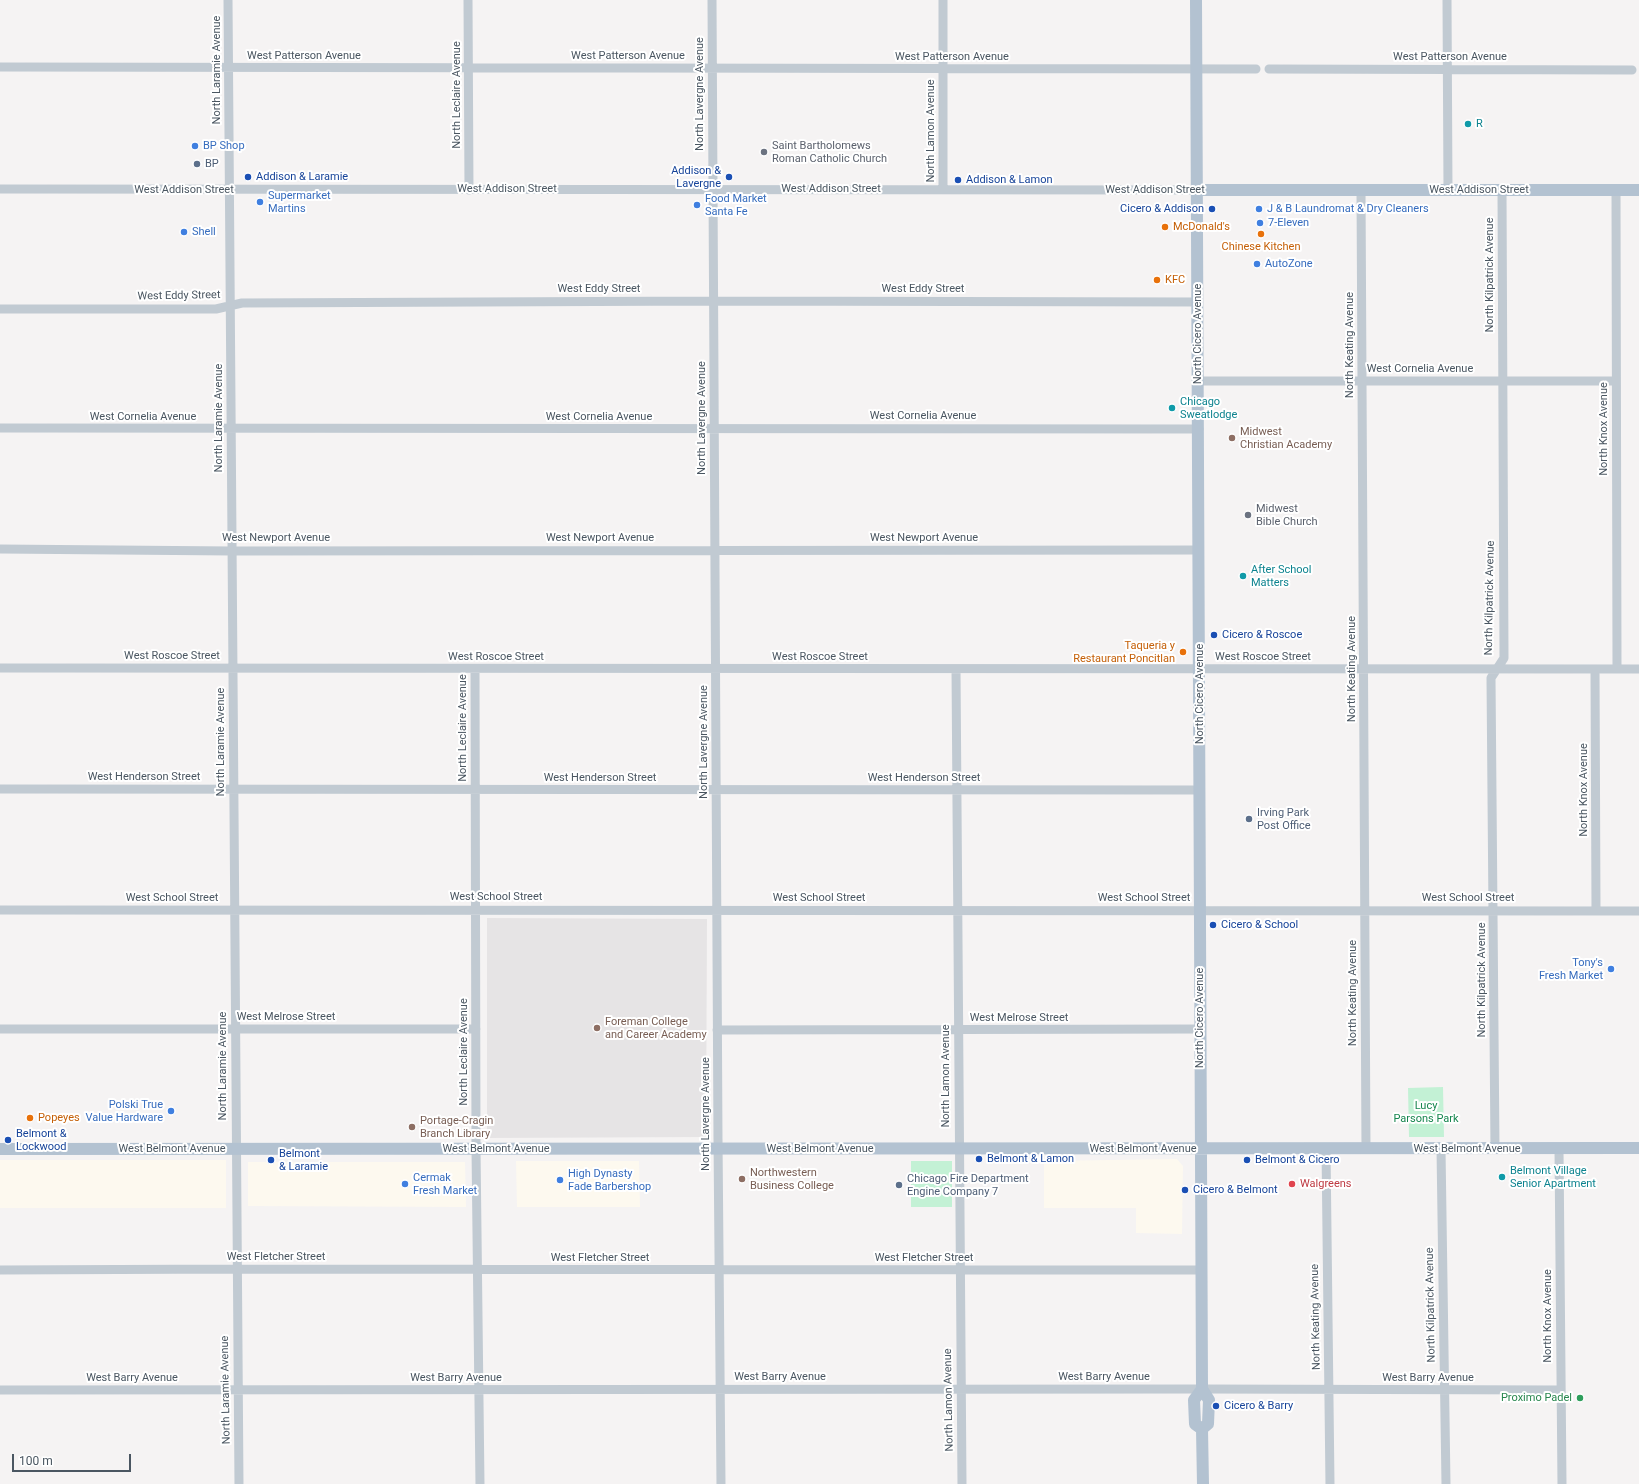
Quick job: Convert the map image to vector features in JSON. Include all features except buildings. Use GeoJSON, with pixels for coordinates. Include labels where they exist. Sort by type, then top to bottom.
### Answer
{"type":"FeatureCollection","features":[{"type":"Feature","properties":{"kind":"main road","name":"North Cicero Avenue"},"geometry":{"type":"LineString","coordinates":[[1196,0],[1200,669],[1200,1270],[1202,1389],[1209,1400],[1208,1424],[1202,1429],[1203,1484]]}},
{"type":"Feature","properties":{"kind":"main road","name":"West Addison Street"},"geometry":{"type":"LineString","coordinates":[[1198,190],[1639,190]]}},
{"type":"Feature","properties":{"kind":"main road","name":"West Belmont Avenue"},"geometry":{"type":"LineString","coordinates":[[0,1149],[1639,1148]]}},
{"type":"Feature","properties":{"kind":"street","name":"North Laramie Avenue"},"geometry":{"type":"LineString","coordinates":[[228,0],[239,1484]]}},
{"type":"Feature","properties":{"kind":"street","name":"North Leclaire Avenue"},"geometry":{"type":"LineString","coordinates":[[468,0],[469,190]]}},
{"type":"Feature","properties":{"kind":"street","name":"North Lavergne Avenue"},"geometry":{"type":"LineString","coordinates":[[712,0],[717,1030],[721,1484]]}},
{"type":"Feature","properties":{"kind":"street","name":"North Lamon Avenue"},"geometry":{"type":"LineString","coordinates":[[943,0],[943,190]]}},
{"type":"Feature","properties":{"kind":"street"},"geometry":{"type":"LineString","coordinates":[[1447,0],[1448,190]]}},
{"type":"Feature","properties":{"kind":"street","name":"West Patterson Avenue"},"geometry":{"type":"LineString","coordinates":[[0,67],[1256,69]]}},
{"type":"Feature","properties":{"kind":"street","name":"West Patterson Avenue"},"geometry":{"type":"LineString","coordinates":[[1269,69],[1632,70]]}},
{"type":"Feature","properties":{"kind":"street","name":"West Addison Street"},"geometry":{"type":"LineString","coordinates":[[0,189],[1198,190]]}},
{"type":"Feature","properties":{"kind":"street","name":"North Keating Avenue"},"geometry":{"type":"LineString","coordinates":[[1361,190],[1366,1149]]}},
{"type":"Feature","properties":{"kind":"street","name":"North Kilpatrick Avenue"},"geometry":{"type":"LineString","coordinates":[[1495,1149],[1491,678],[1504,658],[1502,190]]}},
{"type":"Feature","properties":{"kind":"street","name":"North Knox Avenue"},"geometry":{"type":"LineString","coordinates":[[1616,190],[1617,668]]}},
{"type":"Feature","properties":{"kind":"street","name":"West Eddy Street"},"geometry":{"type":"LineString","coordinates":[[0,309],[216,309],[242,303],[713,301],[1198,302]]}},
{"type":"Feature","properties":{"kind":"street","name":"West Cornelia Avenue"},"geometry":{"type":"LineString","coordinates":[[1198,381],[1616,381]]}},
{"type":"Feature","properties":{"kind":"street","name":"West Cornelia Avenue"},"geometry":{"type":"LineString","coordinates":[[0,428],[1199,429]]}},
{"type":"Feature","properties":{"kind":"street","name":"West Newport Avenue"},"geometry":{"type":"LineString","coordinates":[[0,549],[1199,550]]}},
{"type":"Feature","properties":{"kind":"street","name":"West Roscoe Street"},"geometry":{"type":"LineString","coordinates":[[0,668],[1639,668]]}},
{"type":"Feature","properties":{"kind":"street","name":"North Leclaire Avenue"},"geometry":{"type":"LineString","coordinates":[[475,669],[476,1149],[480,1484]]}},
{"type":"Feature","properties":{"kind":"street","name":"North Lamon Avenue"},"geometry":{"type":"LineString","coordinates":[[956,669],[962,1484]]}},
{"type":"Feature","properties":{"kind":"street","name":"North Knox Avenue"},"geometry":{"type":"LineString","coordinates":[[1595,669],[1596,910]]}},
{"type":"Feature","properties":{"kind":"street","name":"West Henderson Street"},"geometry":{"type":"LineString","coordinates":[[0,789],[1200,790]]}},
{"type":"Feature","properties":{"kind":"street","name":"West School Street"},"geometry":{"type":"LineString","coordinates":[[0,910],[475,909],[1639,911]]}},
{"type":"Feature","properties":{"kind":"street","name":"West Melrose Street"},"geometry":{"type":"LineString","coordinates":[[0,1029],[476,1028]]}},
{"type":"Feature","properties":{"kind":"street","name":"West Melrose Street"},"geometry":{"type":"LineString","coordinates":[[717,1030],[1200,1030]]}},
{"type":"Feature","properties":{"kind":"street","name":"North Keating Avenue"},"geometry":{"type":"LineString","coordinates":[[1326,1149],[1330,1484]]}},
{"type":"Feature","properties":{"kind":"street","name":"North Kilpatrick Avenue"},"geometry":{"type":"LineString","coordinates":[[1441,1149],[1446,1484]]}},
{"type":"Feature","properties":{"kind":"street","name":"North Knox Avenue"},"geometry":{"type":"LineString","coordinates":[[1559,1149],[1562,1484]]}},
{"type":"Feature","properties":{"kind":"street","name":"West Fletcher Street"},"geometry":{"type":"LineString","coordinates":[[0,1270],[1200,1270]]}},
{"type":"Feature","properties":{"kind":"street","name":"West Barry Avenue"},"geometry":{"type":"LineString","coordinates":[[0,1390],[1561,1390]]}},
{"type":"Feature","properties":{"kind":"shaded area","name":"Foreman College and Career Academy"},"geometry":{"type":"Polygon","coordinates":[[[487,918],[707,919],[706,1137],[487,1138],[487,918]]]}},
{"type":"Feature","properties":{"kind":"shaded area"},"geometry":{"type":"Polygon","coordinates":[[[1177,1159],[1183,1166],[1182,1234],[1136,1233],[1136,1208],[1044,1208],[1044,1161],[1177,1159]]]}},
{"type":"Feature","properties":{"kind":"shaded area"},"geometry":{"type":"Polygon","coordinates":[[[0,1160],[226,1160],[226,1208],[0,1208],[0,1160]]]}},
{"type":"Feature","properties":{"kind":"shaded area"},"geometry":{"type":"Polygon","coordinates":[[[516,1161],[639,1161],[640,1207],[517,1207],[516,1161]]]}},
{"type":"Feature","properties":{"kind":"shaded area"},"geometry":{"type":"Polygon","coordinates":[[[248,1162],[465,1162],[466,1207],[248,1206],[248,1162]]]}},
{"type":"Feature","properties":{"kind":"green space","name":"Lucy Parsons Park"},"geometry":{"type":"Polygon","coordinates":[[[1443,1087],[1444,1137],[1409,1137],[1408,1088],[1443,1087]]]}},
{"type":"Feature","properties":{"kind":"green space"},"geometry":{"type":"Polygon","coordinates":[[[911,1161],[952,1161],[952,1207],[911,1207],[911,1161]]]}},
{"type":"Feature","properties":{"kind":"place","name":"R"},"geometry":{"type":"Point","coordinates":[1468,124]}},
{"type":"Feature","properties":{"kind":"place","name":"BP Shop"},"geometry":{"type":"Point","coordinates":[195,146]}},
{"type":"Feature","properties":{"kind":"place","name":"Saint Bartholomews Roman Catholic Church"},"geometry":{"type":"Point","coordinates":[764,152]}},
{"type":"Feature","properties":{"kind":"place","name":"BP"},"geometry":{"type":"Point","coordinates":[197,164]}},
{"type":"Feature","properties":{"kind":"place","name":"Addison & Laramie"},"geometry":{"type":"Point","coordinates":[248,177]}},
{"type":"Feature","properties":{"kind":"place","name":"Addison & Lavergne"},"geometry":{"type":"Point","coordinates":[729,177]}},
{"type":"Feature","properties":{"kind":"place","name":"Addison & Lamon"},"geometry":{"type":"Point","coordinates":[958,180]}},
{"type":"Feature","properties":{"kind":"place","name":"Supermarket Martins"},"geometry":{"type":"Point","coordinates":[260,202]}},
{"type":"Feature","properties":{"kind":"place","name":"Food Market Santa Fe"},"geometry":{"type":"Point","coordinates":[697,205]}},
{"type":"Feature","properties":{"kind":"place","name":"Cicero & Addison"},"geometry":{"type":"Point","coordinates":[1212,209]}},
{"type":"Feature","properties":{"kind":"place","name":"J & B Laundromat & Dry Cleaners"},"geometry":{"type":"Point","coordinates":[1259,209]}},
{"type":"Feature","properties":{"kind":"place","name":"7-Eleven"},"geometry":{"type":"Point","coordinates":[1260,223]}},
{"type":"Feature","properties":{"kind":"place","name":"McDonald's"},"geometry":{"type":"Point","coordinates":[1165,227]}},
{"type":"Feature","properties":{"kind":"place","name":"Shell"},"geometry":{"type":"Point","coordinates":[184,232]}},
{"type":"Feature","properties":{"kind":"place","name":"Chinese Kitchen"},"geometry":{"type":"Point","coordinates":[1261,234]}},
{"type":"Feature","properties":{"kind":"place","name":"AutoZone"},"geometry":{"type":"Point","coordinates":[1257,264]}},
{"type":"Feature","properties":{"kind":"place","name":"KFC"},"geometry":{"type":"Point","coordinates":[1157,280]}},
{"type":"Feature","properties":{"kind":"place","name":"Chicago Sweatlodge"},"geometry":{"type":"Point","coordinates":[1172,408]}},
{"type":"Feature","properties":{"kind":"place","name":"Midwest Christian Academy"},"geometry":{"type":"Point","coordinates":[1232,438]}},
{"type":"Feature","properties":{"kind":"place","name":"Midwest Bible Church"},"geometry":{"type":"Point","coordinates":[1248,515]}},
{"type":"Feature","properties":{"kind":"place","name":"After School Matters"},"geometry":{"type":"Point","coordinates":[1243,576]}},
{"type":"Feature","properties":{"kind":"place","name":"Cicero & Roscoe"},"geometry":{"type":"Point","coordinates":[1214,635]}},
{"type":"Feature","properties":{"kind":"place","name":"Taqueria y Restaurant Poncitlan"},"geometry":{"type":"Point","coordinates":[1183,652]}},
{"type":"Feature","properties":{"kind":"place","name":"Irving Park Post Office"},"geometry":{"type":"Point","coordinates":[1249,819]}},
{"type":"Feature","properties":{"kind":"place","name":"Cicero & School"},"geometry":{"type":"Point","coordinates":[1213,925]}},
{"type":"Feature","properties":{"kind":"place","name":"Tony's Fresh Market"},"geometry":{"type":"Point","coordinates":[1611,969]}},
{"type":"Feature","properties":{"kind":"place","name":"Foreman College and Career Academy"},"geometry":{"type":"Point","coordinates":[597,1028]}},
{"type":"Feature","properties":{"kind":"place","name":"Polski True Value Hardware"},"geometry":{"type":"Point","coordinates":[171,1111]}},
{"type":"Feature","properties":{"kind":"place","name":"Popeyes"},"geometry":{"type":"Point","coordinates":[30,1118]}},
{"type":"Feature","properties":{"kind":"place","name":"Portage-Cragin Branch Library"},"geometry":{"type":"Point","coordinates":[412,1127]}},
{"type":"Feature","properties":{"kind":"place","name":"Belmont & Lockwood"},"geometry":{"type":"Point","coordinates":[8,1140]}},
{"type":"Feature","properties":{"kind":"place","name":"Belmont & Lamon"},"geometry":{"type":"Point","coordinates":[979,1159]}},
{"type":"Feature","properties":{"kind":"place","name":"Belmont & Laramie"},"geometry":{"type":"Point","coordinates":[271,1160]}},
{"type":"Feature","properties":{"kind":"place","name":"Belmont & Cicero"},"geometry":{"type":"Point","coordinates":[1247,1160]}},
{"type":"Feature","properties":{"kind":"place","name":"Belmont Village Senior Apartment"},"geometry":{"type":"Point","coordinates":[1502,1177]}},
{"type":"Feature","properties":{"kind":"place","name":"Northwestern Business College"},"geometry":{"type":"Point","coordinates":[742,1179]}},
{"type":"Feature","properties":{"kind":"place","name":"High Dynasty Fade Barbershop"},"geometry":{"type":"Point","coordinates":[560,1180]}},
{"type":"Feature","properties":{"kind":"place","name":"Cermak Fresh Market"},"geometry":{"type":"Point","coordinates":[405,1184]}},
{"type":"Feature","properties":{"kind":"place","name":"Walgreens"},"geometry":{"type":"Point","coordinates":[1292,1184]}},
{"type":"Feature","properties":{"kind":"place","name":"Chicago Fire Department Engine Company 7"},"geometry":{"type":"Point","coordinates":[899,1185]}},
{"type":"Feature","properties":{"kind":"place","name":"Cicero & Belmont"},"geometry":{"type":"Point","coordinates":[1185,1190]}},
{"type":"Feature","properties":{"kind":"place","name":"Proximo Padel"},"geometry":{"type":"Point","coordinates":[1580,1398]}},
{"type":"Feature","properties":{"kind":"place","name":"Cicero & Barry"},"geometry":{"type":"Point","coordinates":[1216,1406]}}]}
